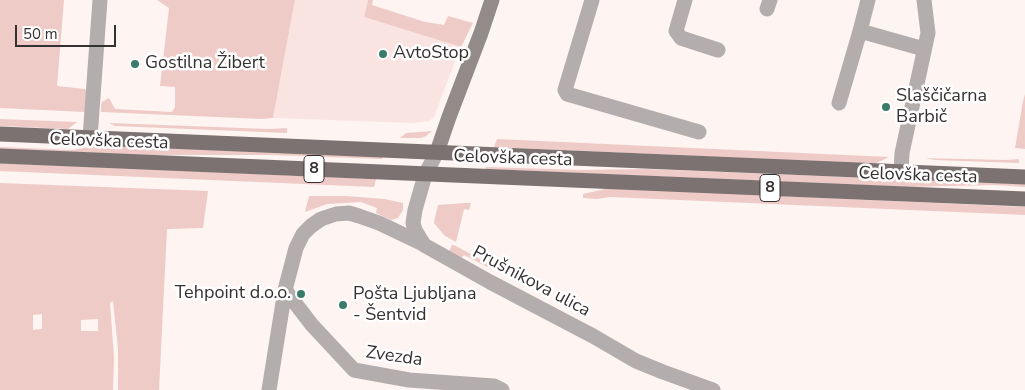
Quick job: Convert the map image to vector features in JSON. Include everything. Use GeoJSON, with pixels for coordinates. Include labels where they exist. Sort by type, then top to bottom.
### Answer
{"type":"FeatureCollection","features":[{"type":"Feature","properties":{"kind":"main road","name":"Celovška cesta"},"geometry":{"type":"LineString","coordinates":[[0,134],[1025,177]]}},
{"type":"Feature","properties":{"kind":"main road","name":"Celovška cesta"},"geometry":{"type":"LineString","coordinates":[[0,156],[1025,199]]}},
{"type":"Feature","properties":{"kind":"street"},"geometry":{"type":"LineString","coordinates":[[90,138],[100,0]]}},
{"type":"Feature","properties":{"kind":"street"},"geometry":{"type":"LineString","coordinates":[[424,245],[413,223],[425,175],[438,152],[449,116],[492,0]]}},
{"type":"Feature","properties":{"kind":"street"},"geometry":{"type":"LineString","coordinates":[[592,0],[566,90],[567,94],[700,132]]}},
{"type":"Feature","properties":{"kind":"street"},"geometry":{"type":"LineString","coordinates":[[685,0],[676,30],[681,38],[718,50]]}},
{"type":"Feature","properties":{"kind":"street"},"geometry":{"type":"LineString","coordinates":[[840,103],[868,0]]}},
{"type":"Feature","properties":{"kind":"street"},"geometry":{"type":"LineString","coordinates":[[901,171],[902,153],[928,33],[924,0]]}},
{"type":"Feature","properties":{"kind":"street"},"geometry":{"type":"LineString","coordinates":[[860,31],[924,50]]}},
{"type":"Feature","properties":{"kind":"street"},"geometry":{"type":"LineString","coordinates":[[269,390],[285,290],[296,248],[303,234],[311,226],[321,218],[349,213],[424,245]]}},
{"type":"Feature","properties":{"kind":"street","name":"Prušnikova ulica"},"geometry":{"type":"LineString","coordinates":[[424,245],[636,361],[713,390]]}},
{"type":"Feature","properties":{"kind":"street","name":"Zvezda"},"geometry":{"type":"LineString","coordinates":[[285,290],[312,325],[354,370],[409,380],[494,386],[502,390]]}},
{"type":"Feature","properties":{"kind":"shaded area"},"geometry":{"type":"Polygon","coordinates":[[[0,0],[64,0],[57,86],[85,89],[87,91],[85,112],[0,108],[0,0]]]}},
{"type":"Feature","properties":{"kind":"shaded area"},"geometry":{"type":"Polygon","coordinates":[[[157,0],[295,0],[273,118],[101,112],[102,102],[109,98],[115,109],[172,112],[175,107],[175,87],[160,86],[169,8],[157,0]]]}},
{"type":"Feature","properties":{"kind":"shaded area"},"geometry":{"type":"Polygon","coordinates":[[[295,0],[368,0],[364,17],[461,47],[434,117],[429,121],[412,123],[273,118],[295,0]]]}},
{"type":"Feature","properties":{"kind":"shaded area"},"geometry":{"type":"Polygon","coordinates":[[[368,0],[373,0],[372,5],[425,22],[444,25],[448,16],[473,23],[461,47],[364,17],[368,0]]]}},
{"type":"Feature","properties":{"kind":"shaded area"},"geometry":{"type":"Polygon","coordinates":[[[1025,94],[1025,149],[1015,148],[1025,94]]]}},
{"type":"Feature","properties":{"kind":"shaded area"},"geometry":{"type":"Polygon","coordinates":[[[0,119],[77,122],[68,129],[0,126],[0,119]]]}},
{"type":"Feature","properties":{"kind":"shaded area"},"geometry":{"type":"Polygon","coordinates":[[[109,123],[269,129],[287,128],[287,133],[115,126],[109,123]]]}},
{"type":"Feature","properties":{"kind":"shaded area"},"geometry":{"type":"Polygon","coordinates":[[[432,131],[421,138],[400,138],[406,133],[432,131]]]}},
{"type":"Feature","properties":{"kind":"shaded area"},"geometry":{"type":"Polygon","coordinates":[[[497,139],[889,157],[874,164],[494,147],[497,139]]]}},
{"type":"Feature","properties":{"kind":"shaded area"},"geometry":{"type":"Polygon","coordinates":[[[101,145],[383,157],[382,159],[271,155],[148,155],[0,149],[0,147],[72,150],[101,145]]]}},
{"type":"Feature","properties":{"kind":"shaded area"},"geometry":{"type":"Polygon","coordinates":[[[925,158],[1019,159],[1019,163],[935,160],[925,158]]]}},
{"type":"Feature","properties":{"kind":"shaded area"},"geometry":{"type":"Polygon","coordinates":[[[0,163],[376,179],[374,187],[0,171],[0,163]]]}},
{"type":"Feature","properties":{"kind":"shaded area"},"geometry":{"type":"Polygon","coordinates":[[[486,167],[580,170],[647,169],[1025,184],[1025,187],[995,185],[906,187],[485,169],[486,167]]]}},
{"type":"Feature","properties":{"kind":"shaded area"},"geometry":{"type":"Polygon","coordinates":[[[0,183],[208,191],[203,228],[167,229],[159,390],[118,390],[118,349],[113,301],[110,303],[114,358],[113,390],[0,390],[0,183]],[[42,314],[33,315],[33,330],[42,329],[42,314]],[[98,319],[81,320],[81,331],[98,331],[98,319]]]}},
{"type":"Feature","properties":{"kind":"shaded area"},"geometry":{"type":"Polygon","coordinates":[[[605,189],[1025,207],[1025,215],[610,197],[597,199],[583,198],[583,194],[605,189]]]}},
{"type":"Feature","properties":{"kind":"shaded area"},"geometry":{"type":"Polygon","coordinates":[[[309,196],[385,199],[403,203],[403,210],[398,218],[391,220],[376,213],[377,208],[361,202],[327,204],[305,212],[309,196]]]}},
{"type":"Feature","properties":{"kind":"shaded area"},"geometry":{"type":"Polygon","coordinates":[[[471,203],[469,210],[464,209],[456,242],[445,236],[434,223],[438,205],[471,203]]]}},
{"type":"Feature","properties":{"kind":"shaded area"},"geometry":{"type":"Polygon","coordinates":[[[452,245],[493,266],[491,269],[464,255],[461,258],[449,251],[452,245]]]}},
{"type":"Feature","properties":{"kind":"place","name":"AvtoStop"},"geometry":{"type":"Point","coordinates":[383,54]}},
{"type":"Feature","properties":{"kind":"place","name":"Gostilna Žibert"},"geometry":{"type":"Point","coordinates":[135,64]}},
{"type":"Feature","properties":{"kind":"place","name":"Slaščičarna Barbič"},"geometry":{"type":"Point","coordinates":[886,107]}},
{"type":"Feature","properties":{"kind":"place","name":"Tehpoint d.o.o."},"geometry":{"type":"Point","coordinates":[301,294]}},
{"type":"Feature","properties":{"kind":"place","name":"Pošta Ljubljana - Šentvid"},"geometry":{"type":"Point","coordinates":[343,305]}}]}
